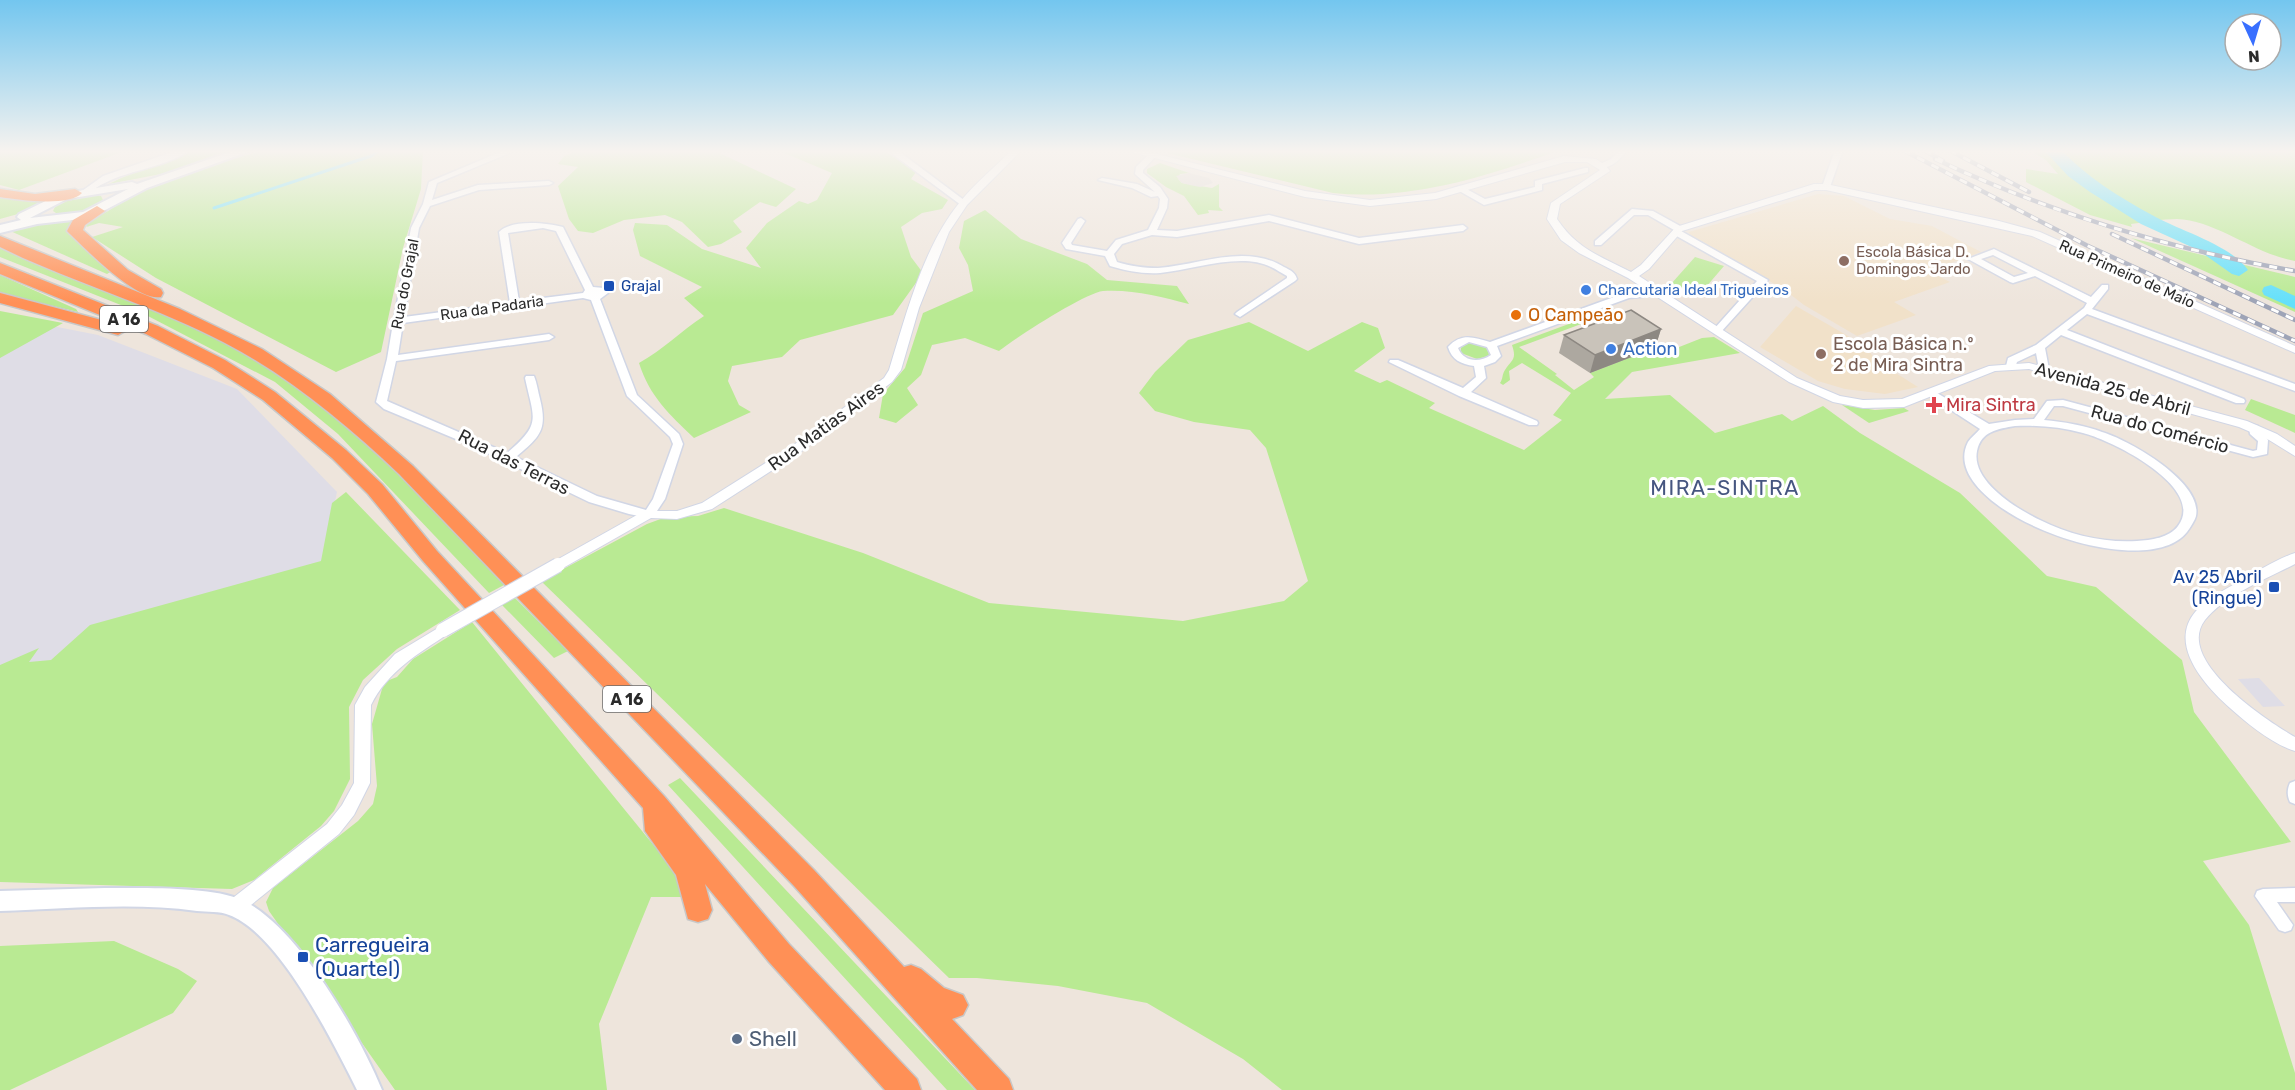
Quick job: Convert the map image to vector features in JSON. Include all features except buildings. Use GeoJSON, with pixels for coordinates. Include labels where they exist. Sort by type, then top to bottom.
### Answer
{"type":"FeatureCollection","features":[{"type":"Feature","properties":{"kind":"highway","name":"A 16"},"geometry":{"type":"LineString","coordinates":[[101,209],[78,223],[75,228],[76,233],[122,273],[153,292],[200,314],[230,338]]}},
{"type":"Feature","properties":{"kind":"highway","name":"A 16"},"geometry":{"type":"LineString","coordinates":[[0,241],[230,338],[288,372],[358,424],[414,477],[804,878],[998,1090]]}},
{"type":"Feature","properties":{"kind":"highway","name":"A 16"},"geometry":{"type":"LineString","coordinates":[[0,268],[152,330],[192,349],[243,379],[305,423],[375,489],[430,556],[654,803],[779,953],[906,1090]]}},
{"type":"Feature","properties":{"kind":"highway","name":"A 16"},"geometry":{"type":"LineString","coordinates":[[0,298],[118,330],[243,379]]}},
{"type":"Feature","properties":{"kind":"highway"},"geometry":{"type":"LineString","coordinates":[[654,803],[658,831],[688,871],[698,910]]}},
{"type":"Feature","properties":{"kind":"highway"},"geometry":{"type":"LineString","coordinates":[[804,878],[862,928],[910,978],[934,998],[953,1005]]}},
{"type":"Feature","properties":{"kind":"main road"},"geometry":{"type":"LineString","coordinates":[[0,229],[59,201]]}},
{"type":"Feature","properties":{"kind":"main road"},"geometry":{"type":"LineString","coordinates":[[101,209],[108,201]]}},
{"type":"Feature","properties":{"kind":"main road"},"geometry":{"type":"LineString","coordinates":[[0,224],[75,218],[101,209],[115,201]]}},
{"type":"Feature","properties":{"kind":"main road"},"geometry":{"type":"LineString","coordinates":[[47,205],[42,214],[54,219]]}},
{"type":"Feature","properties":{"kind":"main road"},"geometry":{"type":"LineString","coordinates":[[0,901],[181,898],[235,907],[277,939],[294,962],[346,1045],[370,1090]]}},
{"type":"Feature","properties":{"kind":"street","name":"Rua do Grajal"},"geometry":{"type":"LineString","coordinates":[[381,402],[392,359],[415,228],[428,201]]}},
{"type":"Feature","properties":{"kind":"street"},"geometry":{"type":"LineString","coordinates":[[427,204],[437,201]]}},
{"type":"Feature","properties":{"kind":"street","name":"Rua Matias Aires"},"geometry":{"type":"LineString","coordinates":[[649,514],[677,515],[707,506],[787,456],[888,380],[895,370],[914,308],[944,232],[966,201]]}},
{"type":"Feature","properties":{"kind":"street"},"geometry":{"type":"LineString","coordinates":[[1159,201],[1163,208]]}},
{"type":"Feature","properties":{"kind":"street"},"geometry":{"type":"LineString","coordinates":[[1152,232],[1164,201]]}},
{"type":"Feature","properties":{"kind":"street"},"geometry":{"type":"LineString","coordinates":[[1344,201],[1410,201]]}},
{"type":"Feature","properties":{"kind":"street","name":"Avenida 25 de Abril"},"geometry":{"type":"LineString","coordinates":[[1559,201],[1556,203],[1552,219],[1565,238],[1583,251],[1608,262],[1642,282],[1793,380],[1837,399],[1863,404],[1891,405],[1932,393],[1993,368],[2011,366],[2044,369],[2254,428],[2273,436],[2295,452]]}},
{"type":"Feature","properties":{"kind":"street","name":"Rua Primeiro de Maio"},"geometry":{"type":"LineString","coordinates":[[1632,276],[1677,231],[1771,201]]}},
{"type":"Feature","properties":{"kind":"street","name":"Rua Primeiro de Maio"},"geometry":{"type":"LineString","coordinates":[[1891,201],[2036,234],[2295,350]]}},
{"type":"Feature","properties":{"kind":"street"},"geometry":{"type":"LineString","coordinates":[[1598,243],[1632,212],[1650,213],[1763,280],[1717,331]]}},
{"type":"Feature","properties":{"kind":"street"},"geometry":{"type":"LineString","coordinates":[[1109,254],[1119,242],[1152,232],[1177,234],[1269,218],[1359,242],[1463,228]]}},
{"type":"Feature","properties":{"kind":"street"},"geometry":{"type":"LineString","coordinates":[[1081,220],[1066,243],[1069,246],[1109,254]]}},
{"type":"Feature","properties":{"kind":"street"},"geometry":{"type":"LineString","coordinates":[[235,907],[333,829],[348,810],[362,783],[363,705],[370,691],[400,658],[443,630],[649,514],[659,499],[678,444],[675,436],[632,396],[590,295],[560,229],[555,226],[507,229],[502,232],[515,305]]}},
{"type":"Feature","properties":{"kind":"street"},"geometry":{"type":"LineString","coordinates":[[2036,273],[2013,280],[1972,259],[1994,252],[2036,273],[2089,306],[2295,388]]}},
{"type":"Feature","properties":{"kind":"street"},"geometry":{"type":"LineString","coordinates":[[1109,254],[1113,264],[1141,272],[1243,259],[1283,267],[1291,275],[1292,279],[1240,314]]}},
{"type":"Feature","properties":{"kind":"street"},"geometry":{"type":"LineString","coordinates":[[1608,262],[1637,262],[1650,259]]}},
{"type":"Feature","properties":{"kind":"street"},"geometry":{"type":"LineString","coordinates":[[1621,270],[1637,262]]}},
{"type":"Feature","properties":{"kind":"street"},"geometry":{"type":"LineString","coordinates":[[1628,295],[1642,282]]}},
{"type":"Feature","properties":{"kind":"street"},"geometry":{"type":"LineString","coordinates":[[2011,366],[2012,360],[2040,347],[2060,331],[2089,306],[2105,287]]}},
{"type":"Feature","properties":{"kind":"street"},"geometry":{"type":"LineString","coordinates":[[1491,345],[1496,356],[1490,361],[1478,363],[1462,360],[1454,351],[1454,347],[1462,340],[1469,339],[1491,345],[1628,295],[1658,292]]}},
{"type":"Feature","properties":{"kind":"street","name":"Rua da Padaria"},"geometry":{"type":"LineString","coordinates":[[397,321],[590,295]]}},
{"type":"Feature","properties":{"kind":"street"},"geometry":{"type":"LineString","coordinates":[[2060,331],[2240,401]]}},
{"type":"Feature","properties":{"kind":"street"},"geometry":{"type":"LineString","coordinates":[[392,359],[549,337]]}},
{"type":"Feature","properties":{"kind":"street"},"geometry":{"type":"LineString","coordinates":[[2040,347],[2044,369]]}},
{"type":"Feature","properties":{"kind":"street"},"geometry":{"type":"LineString","coordinates":[[1394,362],[1533,423]]}},
{"type":"Feature","properties":{"kind":"street"},"geometry":{"type":"LineString","coordinates":[[1463,394],[1481,378],[1478,363]]}},
{"type":"Feature","properties":{"kind":"street"},"geometry":{"type":"LineString","coordinates":[[508,458],[536,435],[540,427],[530,378]]}},
{"type":"Feature","properties":{"kind":"street"},"geometry":{"type":"LineString","coordinates":[[1932,393],[1987,428]]}},
{"type":"Feature","properties":{"kind":"street","name":"Rua das Terras"},"geometry":{"type":"LineString","coordinates":[[381,402],[388,407],[444,427],[580,496],[615,509],[649,514]]}},
{"type":"Feature","properties":{"kind":"street","name":"Rua do Comércio"},"geometry":{"type":"LineString","coordinates":[[2038,421],[2051,403],[2063,403],[2253,454],[2263,452],[2263,440],[2254,432],[2254,428]]}},
{"type":"Feature","properties":{"kind":"street"},"geometry":{"type":"LineString","coordinates":[[2038,421],[2069,426],[2100,435],[2130,448],[2156,464],[2176,483],[2187,500],[2190,513],[2187,525],[2175,537],[2155,544],[2128,546],[2090,542],[2050,529],[2015,512],[1988,491],[1976,476],[1970,461],[1969,448],[1975,437],[1987,428],[2010,422],[2038,421]]}},
{"type":"Feature","properties":{"kind":"street"},"geometry":{"type":"LineString","coordinates":[[2295,558],[2211,606],[2196,621],[2192,635],[2197,659],[2216,686],[2248,716],[2295,745]]}},
{"type":"Feature","properties":{"kind":"street"},"geometry":{"type":"LineString","coordinates":[[2295,787],[2295,798]]}},
{"type":"Feature","properties":{"kind":"street"},"geometry":{"type":"LineString","coordinates":[[2285,925],[2263,896],[2295,895]]}},
{"type":"Feature","properties":{"kind":"shaded area","name":"Escola Básica D. Domingos Jardo"},"geometry":{"type":"Polygon","coordinates":[[[1795,201],[1854,201],[1890,219],[1932,226],[1981,252],[1929,271],[1950,282],[1894,302],[1916,315],[1857,336],[1804,305],[1782,288],[1691,237],[1689,232],[1795,201]]]}},
{"type":"Feature","properties":{"kind":"shaded area","name":"Escola Básica n.º 2 de Mira Sintra"},"geometry":{"type":"Polygon","coordinates":[[[1796,306],[1867,347],[1875,360],[1918,387],[1885,394],[1845,389],[1818,381],[1760,347],[1796,306]]]}},
{"type":"Feature","properties":{"kind":"shaded area"},"geometry":{"type":"Polygon","coordinates":[[[32,322],[98,335],[237,389],[337,492],[322,561],[0,714],[0,339],[32,322]]]}},
{"type":"Feature","properties":{"kind":"shaded area"},"geometry":{"type":"Polygon","coordinates":[[[2259,678],[2285,706],[2263,707],[2238,679],[2259,678]]]}},
{"type":"Feature","properties":{"kind":"green space"},"geometry":{"type":"Polygon","coordinates":[[[0,201],[44,201],[25,212],[0,219],[0,201]]]}},
{"type":"Feature","properties":{"kind":"green space"},"geometry":{"type":"Polygon","coordinates":[[[63,201],[102,201],[93,208],[71,215],[58,214],[53,211],[63,201]]]}},
{"type":"Feature","properties":{"kind":"green space"},"geometry":{"type":"Polygon","coordinates":[[[125,201],[417,201],[403,248],[381,352],[336,372],[156,278],[92,237],[123,227],[99,223],[86,227],[93,219],[125,201]]]}},
{"type":"Feature","properties":{"kind":"green space"},"geometry":{"type":"Polygon","coordinates":[[[563,201],[783,201],[776,207],[760,202],[733,221],[742,232],[721,244],[708,247],[682,222],[665,215],[624,220],[593,233],[578,231],[569,219],[563,201]]]}},
{"type":"Feature","properties":{"kind":"green space"},"geometry":{"type":"Polygon","coordinates":[[[799,201],[808,204],[815,201],[947,201],[942,209],[922,213],[901,227],[911,257],[923,273],[893,315],[800,340],[782,357],[732,366],[728,381],[739,405],[751,412],[694,438],[655,395],[639,363],[704,316],[684,298],[702,287],[640,256],[633,230],[635,223],[667,225],[702,249],[761,268],[746,248],[767,223],[799,201]]]}},
{"type":"Feature","properties":{"kind":"green space"},"geometry":{"type":"Polygon","coordinates":[[[1188,201],[1219,201],[1219,207],[1223,211],[1208,210],[1209,213],[1198,215],[1188,201]]]}},
{"type":"Feature","properties":{"kind":"green space"},"geometry":{"type":"Polygon","coordinates":[[[2063,201],[2295,201],[2295,261],[2265,252],[2222,231],[2192,221],[2160,220],[2131,224],[2132,227],[2090,215],[2063,201]]]}},
{"type":"Feature","properties":{"kind":"green space"},"geometry":{"type":"Polygon","coordinates":[[[985,210],[1021,239],[1087,264],[1107,280],[1177,286],[1189,304],[1136,292],[1103,291],[1066,307],[999,351],[965,338],[932,345],[921,375],[907,388],[918,405],[896,423],[879,418],[883,394],[905,368],[923,313],[973,291],[968,265],[959,248],[964,221],[985,210]]]}},
{"type":"Feature","properties":{"kind":"green space"},"geometry":{"type":"Polygon","coordinates":[[[43,221],[74,221],[68,230],[112,271],[107,274],[8,230],[43,221]]]}},
{"type":"Feature","properties":{"kind":"green space"},"geometry":{"type":"Polygon","coordinates":[[[2131,238],[2295,277],[2295,312],[2131,238]]]}},
{"type":"Feature","properties":{"kind":"green space"},"geometry":{"type":"Polygon","coordinates":[[[0,248],[218,339],[286,378],[316,400],[373,449],[504,585],[489,593],[338,434],[275,382],[146,315],[0,257],[0,248]]]}},
{"type":"Feature","properties":{"kind":"green space"},"geometry":{"type":"Polygon","coordinates":[[[1695,257],[1724,266],[1700,294],[1671,284],[1695,257]]]}},
{"type":"Feature","properties":{"kind":"green space"},"geometry":{"type":"Polygon","coordinates":[[[0,275],[76,309],[78,312],[0,293],[0,275]]]}},
{"type":"Feature","properties":{"kind":"green space"},"geometry":{"type":"Polygon","coordinates":[[[0,311],[63,323],[0,358],[0,311]]]}},
{"type":"Feature","properties":{"kind":"green space"},"geometry":{"type":"Polygon","coordinates":[[[1604,311],[1608,314],[1519,347],[1557,374],[1555,375],[1574,390],[1594,377],[1590,373],[1646,351],[1650,353],[1660,350],[1664,353],[1702,338],[1714,337],[1740,353],[1632,372],[1605,399],[1670,395],[1715,433],[1782,414],[1792,421],[1823,406],[1860,433],[1960,493],[2047,576],[2096,587],[2182,660],[2194,712],[2291,842],[2203,861],[2249,925],[2295,1073],[2295,1090],[1282,1090],[1243,1059],[1147,1003],[1058,986],[977,978],[949,978],[541,581],[647,524],[666,517],[698,516],[724,508],[863,553],[989,603],[1183,621],[1284,601],[1308,581],[1266,448],[1250,430],[1194,422],[1155,411],[1139,393],[1155,372],[1188,340],[1249,322],[1308,351],[1362,322],[1378,328],[1385,348],[1354,371],[1380,383],[1387,380],[1435,403],[1429,408],[1524,450],[1562,420],[1553,415],[1571,393],[1522,363],[1509,371],[1510,380],[1503,385],[1500,383],[1514,357],[1512,345],[1604,311]]]}},
{"type":"Feature","properties":{"kind":"green space"},"geometry":{"type":"Polygon","coordinates":[[[1474,342],[1488,348],[1489,356],[1477,359],[1461,353],[1461,345],[1474,342]]]}},
{"type":"Feature","properties":{"kind":"green space"},"geometry":{"type":"Polygon","coordinates":[[[2251,399],[2295,415],[2295,433],[2245,410],[2251,399]]]}},
{"type":"Feature","properties":{"kind":"green space"},"geometry":{"type":"Polygon","coordinates":[[[1842,405],[1875,410],[1904,408],[1909,411],[1869,423],[1842,405]]]}},
{"type":"Feature","properties":{"kind":"green space"},"geometry":{"type":"Polygon","coordinates":[[[346,492],[460,610],[397,649],[363,680],[349,707],[350,779],[334,811],[321,826],[254,880],[232,889],[0,882],[0,665],[39,648],[29,662],[51,660],[90,625],[321,561],[332,503],[346,492]]]}},
{"type":"Feature","properties":{"kind":"green space"},"geometry":{"type":"Polygon","coordinates":[[[514,597],[568,651],[554,658],[502,605],[514,597]]]}},
{"type":"Feature","properties":{"kind":"green space"},"geometry":{"type":"Polygon","coordinates":[[[472,622],[677,874],[685,897],[651,897],[599,1024],[607,1090],[395,1090],[269,911],[266,902],[273,888],[358,821],[373,804],[377,786],[372,724],[384,682],[397,677],[413,659],[472,622]]]}},
{"type":"Feature","properties":{"kind":"green space"},"geometry":{"type":"Polygon","coordinates":[[[680,778],[975,1090],[947,1090],[668,785],[680,778]]]}},
{"type":"Feature","properties":{"kind":"green space"},"geometry":{"type":"Polygon","coordinates":[[[114,941],[178,969],[197,981],[173,1013],[10,1090],[0,1090],[0,946],[114,941]]]}},
{"type":"Feature","properties":{"kind":"waterway"},"geometry":{"type":"LineString","coordinates":[[214,208],[236,201]]}},
{"type":"Feature","properties":{"kind":"waterway"},"geometry":{"type":"LineString","coordinates":[[2117,201],[2147,220],[2204,246],[2239,270]]}},
{"type":"Feature","properties":{"kind":"waterway"},"geometry":{"type":"LineString","coordinates":[[2271,291],[2295,303]]}},
{"type":"Feature","properties":{"kind":"railway"},"geometry":{"type":"LineString","coordinates":[[2001,201],[2086,245],[2295,341]]}},
{"type":"Feature","properties":{"kind":"railway"},"geometry":{"type":"LineString","coordinates":[[2035,201],[2156,240],[2295,271]]}},
{"type":"Feature","properties":{"kind":"railway"},"geometry":{"type":"LineString","coordinates":[[2112,234],[2295,320]]}},
{"type":"Feature","properties":{"kind":"place","name":"Escola Básica D. Domingos Jardo"},"geometry":{"type":"Point","coordinates":[1844,261]}},
{"type":"Feature","properties":{"kind":"place","name":"Grajal"},"geometry":{"type":"Point","coordinates":[609,286]}},
{"type":"Feature","properties":{"kind":"place","name":"Charcutaria Ideal Trigueiros"},"geometry":{"type":"Point","coordinates":[1586,290]}},
{"type":"Feature","properties":{"kind":"place","name":"O Campeão"},"geometry":{"type":"Point","coordinates":[1516,315]}},
{"type":"Feature","properties":{"kind":"place","name":"Action"},"geometry":{"type":"Point","coordinates":[1611,349]}},
{"type":"Feature","properties":{"kind":"place","name":"Escola Básica n.º 2 de Mira Sintra"},"geometry":{"type":"Point","coordinates":[1821,354]}},
{"type":"Feature","properties":{"kind":"place","name":"Mira Sintra"},"geometry":{"type":"Point","coordinates":[1934,405]}},
{"type":"Feature","properties":{"kind":"place","name":"Av 25 Abril (Ringue)"},"geometry":{"type":"Point","coordinates":[2274,587]}},
{"type":"Feature","properties":{"kind":"place","name":"Carregueira (Quartel)"},"geometry":{"type":"Point","coordinates":[303,957]}},
{"type":"Feature","properties":{"kind":"place","name":"Shell"},"geometry":{"type":"Point","coordinates":[737,1039]}},
{"type":"Feature","properties":{"kind":"district","name":"MIRA-SINTRA"},"geometry":{"type":"Point","coordinates":[1725,488]}}]}
